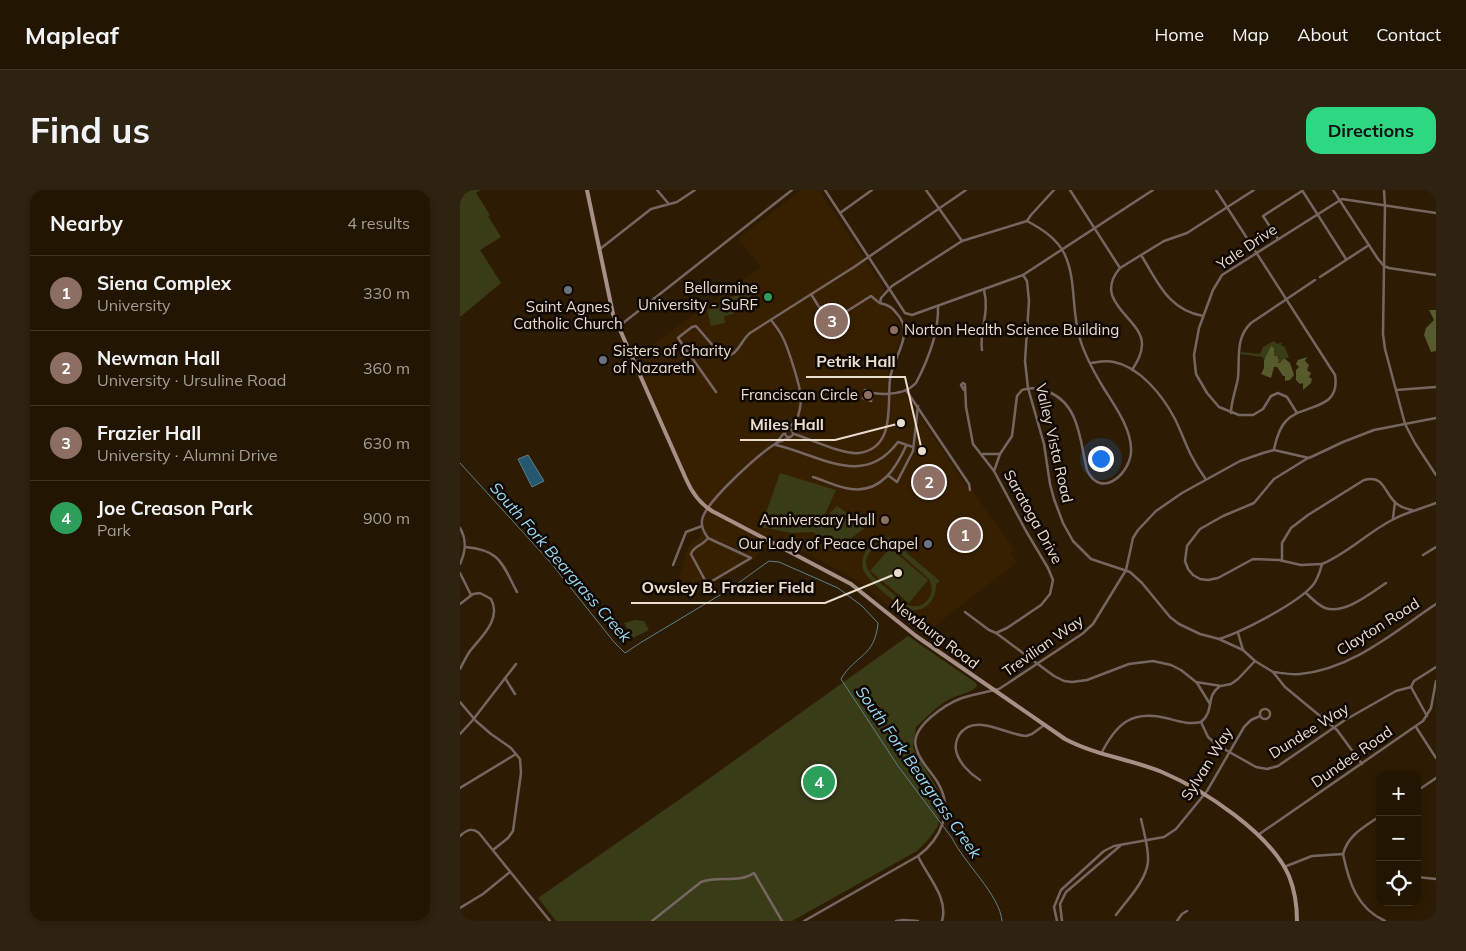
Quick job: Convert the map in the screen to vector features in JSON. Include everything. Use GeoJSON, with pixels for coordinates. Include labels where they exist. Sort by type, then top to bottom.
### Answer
{"type":"FeatureCollection","features":[{"type":"Feature","properties":{"kind":"main road","name":"Newburg Road"},"geometry":{"type":"LineString","coordinates":[[587,190],[611,307],[618,327],[692,493],[700,502],[708,509],[851,584],[916,636],[1043,726],[1076,745],[1162,772],[1230,811],[1258,836],[1284,867],[1295,895],[1297,921]]}},
{"type":"Feature","properties":{"kind":"street"},"geometry":{"type":"LineString","coordinates":[[657,190],[668,203]]}},
{"type":"Feature","properties":{"kind":"street"},"geometry":{"type":"LineString","coordinates":[[599,250],[651,208],[682,200],[695,190]]}},
{"type":"Feature","properties":{"kind":"street"},"geometry":{"type":"LineString","coordinates":[[618,327],[792,190]]}},
{"type":"Feature","properties":{"kind":"street"},"geometry":{"type":"LineString","coordinates":[[825,190],[905,312],[909,315],[1023,275],[1153,190]]}},
{"type":"Feature","properties":{"kind":"street"},"geometry":{"type":"LineString","coordinates":[[840,212],[872,190]]}},
{"type":"Feature","properties":{"kind":"street"},"geometry":{"type":"LineString","coordinates":[[926,190],[962,241]]}},
{"type":"Feature","properties":{"kind":"street"},"geometry":{"type":"LineString","coordinates":[[716,392],[679,337],[696,326],[721,355],[727,356],[736,352],[744,338],[750,333],[966,190]]}},
{"type":"Feature","properties":{"kind":"street"},"geometry":{"type":"LineString","coordinates":[[880,302],[881,298],[890,289],[962,241],[1027,221],[1054,190]]}},
{"type":"Feature","properties":{"kind":"street"},"geometry":{"type":"LineString","coordinates":[[1070,190],[1120,268]]}},
{"type":"Feature","properties":{"kind":"street"},"geometry":{"type":"LineString","coordinates":[[1216,190],[1336,378],[1334,389],[1327,400],[1318,407],[1297,413],[1286,420],[1274,450],[1309,458]]}},
{"type":"Feature","properties":{"kind":"street"},"geometry":{"type":"LineString","coordinates":[[1132,370],[1141,354],[1142,344],[1139,332],[1120,310],[1113,294],[1113,280],[1120,268],[1164,241],[1187,233],[1254,190]]}},
{"type":"Feature","properties":{"kind":"street"},"geometry":{"type":"LineString","coordinates":[[1333,190],[1384,266],[1436,275]]}},
{"type":"Feature","properties":{"kind":"street"},"geometry":{"type":"LineString","coordinates":[[1384,190],[1383,338],[1405,424],[1436,475]]}},
{"type":"Feature","properties":{"kind":"street"},"geometry":{"type":"LineString","coordinates":[[1278,239],[1262,216],[1302,191],[1346,259]]}},
{"type":"Feature","properties":{"kind":"street"},"geometry":{"type":"LineString","coordinates":[[1339,200],[1346,199],[1436,213]]}},
{"type":"Feature","properties":{"kind":"street","name":"Yale Drive"},"geometry":{"type":"LineString","coordinates":[[1231,413],[1211,399],[1196,374],[1194,353],[1203,316],[1217,281],[1339,200]]}},
{"type":"Feature","properties":{"kind":"street"},"geometry":{"type":"LineString","coordinates":[[1027,221],[1047,233],[1062,250],[1069,272],[1077,330],[1091,363],[1122,419],[1131,446],[1131,455],[1128,465],[1117,478],[1108,484],[1098,482],[1088,473],[1078,427],[1066,405],[1049,392],[1028,388]]}},
{"type":"Feature","properties":{"kind":"street"},"geometry":{"type":"LineString","coordinates":[[1320,277],[1369,245]]}},
{"type":"Feature","properties":{"kind":"street"},"geometry":{"type":"LineString","coordinates":[[1140,255],[1173,304],[1185,311],[1203,316]]}},
{"type":"Feature","properties":{"kind":"street","name":"Valley Vista Road"},"geometry":{"type":"LineString","coordinates":[[1023,275],[1027,281],[1029,301],[1026,361],[1028,388],[1044,444],[1050,484],[1063,523],[1073,541],[1087,556],[1100,563],[1126,570],[1142,583],[1166,613],[1179,624],[1200,634],[1220,639],[1243,650],[1255,661],[1273,672],[1285,687],[1335,727],[1362,764]]}},
{"type":"Feature","properties":{"kind":"street"},"geometry":{"type":"LineString","coordinates":[[1297,413],[1287,397],[1278,393],[1271,396],[1263,409],[1256,414],[1244,416],[1231,413],[1238,378],[1239,347],[1242,334],[1251,323],[1315,280]]}},
{"type":"Feature","properties":{"kind":"street"},"geometry":{"type":"LineString","coordinates":[[982,350],[982,337],[987,308],[984,290]]}},
{"type":"Feature","properties":{"kind":"street"},"geometry":{"type":"LineString","coordinates":[[787,431],[791,430],[794,433],[843,451],[859,453],[875,446],[888,427],[891,371],[901,348],[904,328],[903,321],[892,307],[875,300],[871,296],[844,313],[819,307],[811,294]]}},
{"type":"Feature","properties":{"kind":"street"},"geometry":{"type":"LineString","coordinates":[[873,393],[871,401],[863,398],[865,390],[889,395],[911,388],[918,380],[936,332],[938,306]]}},
{"type":"Feature","properties":{"kind":"street"},"geometry":{"type":"LineString","coordinates":[[771,320],[782,337],[799,384],[801,396],[794,433],[789,438],[775,444]]}},
{"type":"Feature","properties":{"kind":"street"},"geometry":{"type":"LineString","coordinates":[[1091,363],[1112,361],[1132,370],[1151,386],[1168,406],[1191,457],[1205,479]]}},
{"type":"Feature","properties":{"kind":"street"},"geometry":{"type":"LineString","coordinates":[[1396,390],[1436,387]]}},
{"type":"Feature","properties":{"kind":"street","name":"Saratoga Drive"},"geometry":{"type":"LineString","coordinates":[[996,633],[1038,609],[1050,594],[1053,580],[994,472],[1000,454],[1012,436],[1017,396],[1022,390],[1028,388]]}},
{"type":"Feature","properties":{"kind":"street"},"geometry":{"type":"LineString","coordinates":[[906,390],[969,484],[970,490]]}},
{"type":"Feature","properties":{"kind":"street"},"geometry":{"type":"LineString","coordinates":[[964,390],[971,438],[974,446],[994,472]]}},
{"type":"Feature","properties":{"kind":"street"},"geometry":{"type":"LineString","coordinates":[[889,476],[898,482],[906,467],[913,448],[918,406]]}},
{"type":"Feature","properties":{"kind":"street"},"geometry":{"type":"LineString","coordinates":[[1436,418],[1388,426],[1362,434],[1309,458],[1274,479],[1254,503],[1222,516],[1200,530],[1189,543],[1185,558],[1187,567],[1193,575],[1200,579],[1208,580],[1220,577],[1253,559],[1282,561],[1301,565],[1322,564],[1344,553],[1393,519],[1412,510],[1436,504]]}},
{"type":"Feature","properties":{"kind":"street"},"geometry":{"type":"LineString","coordinates":[[708,538],[705,543],[692,550],[691,554],[707,584],[751,558],[708,538],[702,526],[703,516],[737,476],[775,444],[796,419]]}},
{"type":"Feature","properties":{"kind":"street"},"geometry":{"type":"LineString","coordinates":[[787,431],[786,436],[789,438]]}},
{"type":"Feature","properties":{"kind":"street"},"geometry":{"type":"LineString","coordinates":[[775,444],[854,467],[868,465],[880,460],[898,442],[913,448]]}},
{"type":"Feature","properties":{"kind":"street"},"geometry":{"type":"LineString","coordinates":[[814,477],[852,490],[871,487],[889,476],[898,463],[906,445]]}},
{"type":"Feature","properties":{"kind":"street","name":"Trevilian Way"},"geometry":{"type":"LineString","coordinates":[[804,921],[918,856],[938,836],[944,817],[945,805],[938,782],[917,752],[915,742],[921,728],[949,704],[962,698],[1004,687],[1082,634],[1093,624],[1126,570],[1134,538],[1142,525],[1162,506],[1205,479],[1240,461],[1274,450]]}},
{"type":"Feature","properties":{"kind":"street"},"geometry":{"type":"LineString","coordinates":[[981,454],[1000,454]]}},
{"type":"Feature","properties":{"kind":"street"},"geometry":{"type":"LineString","coordinates":[[1282,561],[1283,541],[1291,528],[1308,515],[1363,481],[1372,479],[1379,481],[1395,502],[1401,507],[1412,510]]}},
{"type":"Feature","properties":{"kind":"street"},"geometry":{"type":"LineString","coordinates":[[1393,519],[1395,502]]}},
{"type":"Feature","properties":{"kind":"street"},"geometry":{"type":"LineString","coordinates":[[673,565],[686,532],[702,526]]}},
{"type":"Feature","properties":{"kind":"street"},"geometry":{"type":"LineString","coordinates":[[460,528],[465,547],[460,564]]}},
{"type":"Feature","properties":{"kind":"street"},"geometry":{"type":"LineString","coordinates":[[1423,556],[1436,546]]}},
{"type":"Feature","properties":{"kind":"street"},"geometry":{"type":"LineString","coordinates":[[465,547],[480,548],[497,557],[517,592]]}},
{"type":"Feature","properties":{"kind":"street"},"geometry":{"type":"LineString","coordinates":[[1220,639],[1238,633],[1306,593],[1317,579],[1322,564]]}},
{"type":"Feature","properties":{"kind":"street"},"geometry":{"type":"LineString","coordinates":[[460,574],[471,595]]}},
{"type":"Feature","properties":{"kind":"street"},"geometry":{"type":"LineString","coordinates":[[1306,593],[1320,606],[1336,609],[1358,602],[1386,583]]}},
{"type":"Feature","properties":{"kind":"street"},"geometry":{"type":"LineString","coordinates":[[460,604],[471,595],[478,593],[487,596],[493,603],[494,614],[484,636],[468,654],[460,669]]}},
{"type":"Feature","properties":{"kind":"street","name":"Clayton Road"},"geometry":{"type":"LineString","coordinates":[[1273,672],[1293,674],[1315,672],[1348,661],[1436,604]]}},
{"type":"Feature","properties":{"kind":"street"},"geometry":{"type":"LineString","coordinates":[[965,612],[1057,678],[1068,682],[1076,682],[1087,680],[1129,664],[1157,662],[1181,670],[1196,682],[1210,704]]}},
{"type":"Feature","properties":{"kind":"street"},"geometry":{"type":"LineString","coordinates":[[1238,633],[1243,650]]}},
{"type":"Feature","properties":{"kind":"street"},"geometry":{"type":"LineString","coordinates":[[1196,682],[1221,686],[1230,684],[1238,680],[1255,661]]}},
{"type":"Feature","properties":{"kind":"street"},"geometry":{"type":"LineString","coordinates":[[460,734],[516,664]]}},
{"type":"Feature","properties":{"kind":"street"},"geometry":{"type":"LineString","coordinates":[[1427,716],[1411,687],[1414,681],[1436,667]]}},
{"type":"Feature","properties":{"kind":"street"},"geometry":{"type":"LineString","coordinates":[[505,678],[515,694]]}},
{"type":"Feature","properties":{"kind":"street","name":"Dundee Road"},"geometry":{"type":"LineString","coordinates":[[1258,836],[1416,727],[1427,716],[1431,708],[1436,681]]}},
{"type":"Feature","properties":{"kind":"street"},"geometry":{"type":"LineString","coordinates":[[1101,754],[1110,735],[1123,723],[1136,717],[1155,716],[1186,723],[1201,722],[1208,714],[1213,693],[1221,686]]}},
{"type":"Feature","properties":{"kind":"street","name":"Dundee Way"},"geometry":{"type":"LineString","coordinates":[[1201,722],[1212,741],[1256,767],[1271,768],[1278,766],[1335,727],[1396,691],[1411,687]]}},
{"type":"Feature","properties":{"kind":"street"},"geometry":{"type":"LineString","coordinates":[[460,702],[486,730],[511,748],[520,759],[521,767],[512,831],[508,838],[493,850]]}},
{"type":"Feature","properties":{"kind":"street","name":"Sylvan Way"},"geometry":{"type":"LineString","coordinates":[[1057,921],[1054,907],[1060,890],[1099,856],[1114,846],[1145,841],[1173,832],[1204,795],[1244,727],[1251,720],[1260,716],[1262,710],[1266,709],[1270,712],[1270,717],[1267,719],[1260,716]]}},
{"type":"Feature","properties":{"kind":"street"},"geometry":{"type":"LineString","coordinates":[[980,780],[971,773],[956,752],[957,740],[964,730],[971,726],[980,725],[1026,736],[1043,726]]}},
{"type":"Feature","properties":{"kind":"street"},"geometry":{"type":"LineString","coordinates":[[1416,727],[1436,758]]}},
{"type":"Feature","properties":{"kind":"street"},"geometry":{"type":"LineString","coordinates":[[460,788],[516,754]]}},
{"type":"Feature","properties":{"kind":"street"},"geometry":{"type":"LineString","coordinates":[[1421,788],[1436,778]]}},
{"type":"Feature","properties":{"kind":"street"},"geometry":{"type":"LineString","coordinates":[[1376,819],[1351,838],[1343,854],[1349,880],[1356,896],[1370,912],[1385,921]]}},
{"type":"Feature","properties":{"kind":"street"},"geometry":{"type":"LineString","coordinates":[[1116,915],[1145,873],[1148,861],[1141,820]]}},
{"type":"Feature","properties":{"kind":"street"},"geometry":{"type":"LineString","coordinates":[[460,836],[468,830],[474,830],[479,833],[550,921]]}},
{"type":"Feature","properties":{"kind":"street","name":"Sylvan Way"},"geometry":{"type":"LineString","coordinates":[[1062,921],[1060,904],[1066,892],[1120,846]]}},
{"type":"Feature","properties":{"kind":"street"},"geometry":{"type":"LineString","coordinates":[[1284,867],[1312,856],[1343,854]]}},
{"type":"Feature","properties":{"kind":"street"},"geometry":{"type":"LineString","coordinates":[[918,856],[942,900],[944,911],[942,921]]}},
{"type":"Feature","properties":{"kind":"street"},"geometry":{"type":"LineString","coordinates":[[1099,856],[1102,860]]}},
{"type":"Feature","properties":{"kind":"street"},"geometry":{"type":"LineString","coordinates":[[460,908],[479,897],[510,872]]}},
{"type":"Feature","properties":{"kind":"street"},"geometry":{"type":"LineString","coordinates":[[652,921],[702,882],[743,878],[754,873],[782,921]]}},
{"type":"Feature","properties":{"kind":"street"},"geometry":{"type":"LineString","coordinates":[[1421,877],[1436,879]]}},
{"type":"Feature","properties":{"kind":"street"},"geometry":{"type":"LineString","coordinates":[[1177,921],[1187,911]]}},
{"type":"Feature","properties":{"kind":"street"},"geometry":{"type":"LineString","coordinates":[[896,921],[918,921]]}},
{"type":"Feature","properties":{"kind":"shaded area"},"geometry":{"type":"Polygon","coordinates":[[[801,190],[819,190],[885,290],[879,297],[880,303],[888,306],[900,324],[902,334],[892,358],[888,374],[889,395],[905,394],[970,492],[972,491],[1015,550],[1011,553],[1017,562],[923,635],[860,582],[816,558],[773,538],[756,558],[686,599],[676,587],[689,546],[701,536],[704,506],[693,491],[635,357],[761,267],[738,239],[801,190]]]}},
{"type":"Feature","properties":{"kind":"green space"},"geometry":{"type":"Polygon","coordinates":[[[460,190],[481,190],[476,193],[501,237],[480,250],[501,283],[460,317],[460,190]]]}},
{"type":"Feature","properties":{"kind":"green space"},"geometry":{"type":"Polygon","coordinates":[[[749,286],[753,302],[738,306],[740,312],[724,316],[725,323],[711,326],[707,310],[721,306],[720,299],[736,296],[734,289],[749,286]]]}},
{"type":"Feature","properties":{"kind":"green space"},"geometry":{"type":"Polygon","coordinates":[[[1429,310],[1436,310],[1436,351],[1431,352],[1424,335],[1426,328],[1434,320],[1429,310]]]}},
{"type":"Feature","properties":{"kind":"green space"},"geometry":{"type":"Polygon","coordinates":[[[1274,341],[1277,344],[1282,342],[1281,345],[1285,347],[1289,358],[1284,358],[1278,363],[1279,359],[1273,356],[1270,346],[1269,354],[1264,359],[1262,357],[1241,354],[1241,352],[1260,354],[1263,347],[1274,341]]]}},
{"type":"Feature","properties":{"kind":"green space"},"geometry":{"type":"Polygon","coordinates":[[[1271,346],[1274,348],[1274,356],[1277,356],[1279,360],[1278,363],[1284,358],[1290,363],[1294,375],[1290,380],[1285,381],[1285,376],[1277,367],[1274,367],[1271,378],[1261,374],[1264,368],[1264,360],[1271,346]]]}},
{"type":"Feature","properties":{"kind":"green space"},"geometry":{"type":"Polygon","coordinates":[[[1307,357],[1305,361],[1309,365],[1307,370],[1311,373],[1309,377],[1312,379],[1311,383],[1303,390],[1303,383],[1300,384],[1296,380],[1296,370],[1299,367],[1296,364],[1298,360],[1307,357]]]}},
{"type":"Feature","properties":{"kind":"green space"},"geometry":{"type":"Polygon","coordinates":[[[780,473],[836,490],[826,512],[815,528],[837,506],[866,527],[841,546],[812,532],[791,533],[761,527],[780,473]]]}},
{"type":"Feature","properties":{"kind":"green space"},"geometry":{"type":"Polygon","coordinates":[[[888,537],[940,581],[936,584],[934,596],[928,605],[918,610],[902,606],[890,598],[865,573],[862,562],[866,551],[888,537]],[[882,545],[870,552],[866,562],[869,572],[906,604],[915,606],[924,603],[928,600],[931,593],[929,579],[895,549],[882,545]]]}},
{"type":"Feature","properties":{"kind":"green space"},"geometry":{"type":"Polygon","coordinates":[[[890,548],[928,580],[909,603],[870,571],[890,548]]]}},
{"type":"Feature","properties":{"kind":"green space"},"geometry":{"type":"Polygon","coordinates":[[[635,620],[644,621],[649,630],[633,638],[624,623],[635,620]]]}},
{"type":"Feature","properties":{"kind":"green space"},"geometry":{"type":"Polygon","coordinates":[[[908,636],[976,683],[977,686],[946,701],[916,727],[913,748],[938,790],[941,808],[938,826],[917,851],[792,921],[556,921],[538,898],[693,790],[908,636]]]}},
{"type":"Feature","properties":{"kind":"water"},"geometry":{"type":"Polygon","coordinates":[[[528,455],[544,481],[532,487],[518,459],[528,455]]]}},
{"type":"Feature","properties":{"kind":"waterway","name":"South Fork Beargrass Creek"},"geometry":{"type":"LineString","coordinates":[[460,463],[551,563],[614,642],[625,653],[730,589],[769,561],[779,562],[838,588],[862,606],[878,623],[876,634],[869,649],[846,671],[841,679],[898,766],[988,890],[1000,911],[1002,921]]}},
{"type":"Feature","properties":{"kind":"place","name":"Saint Agnes Catholic Church"},"geometry":{"type":"Point","coordinates":[568,290]}},
{"type":"Feature","properties":{"kind":"place","name":"Bellarmine University - SuRF"},"geometry":{"type":"Point","coordinates":[768,297]}},
{"type":"Feature","properties":{"kind":"place","name":"Frazier Hall"},"geometry":{"type":"Point","coordinates":[832,321]}},
{"type":"Feature","properties":{"kind":"place","name":"Norton Health Science Building"},"geometry":{"type":"Point","coordinates":[894,330]}},
{"type":"Feature","properties":{"kind":"place","name":"Sisters of Charity of Nazareth"},"geometry":{"type":"Point","coordinates":[603,360]}},
{"type":"Feature","properties":{"kind":"place","name":"Franciscan Circle"},"geometry":{"type":"Point","coordinates":[868,395]}},
{"type":"Feature","properties":{"kind":"place","name":"Miles Hall"},"geometry":{"type":"Point","coordinates":[901,423]}},
{"type":"Feature","properties":{"kind":"place","name":"Petrik Hall"},"geometry":{"type":"Point","coordinates":[922,451]}},
{"type":"Feature","properties":{"kind":"place","name":"Newman Hall"},"geometry":{"type":"Point","coordinates":[929,482]}},
{"type":"Feature","properties":{"kind":"place","name":"Anniversary Hall"},"geometry":{"type":"Point","coordinates":[885,520]}},
{"type":"Feature","properties":{"kind":"place","name":"Siena Complex"},"geometry":{"type":"Point","coordinates":[965,535]}},
{"type":"Feature","properties":{"kind":"place","name":"Our Lady of Peace Chapel"},"geometry":{"type":"Point","coordinates":[928,544]}},
{"type":"Feature","properties":{"kind":"place","name":"Owsley B. Frazier Field"},"geometry":{"type":"Point","coordinates":[898,573]}},
{"type":"Feature","properties":{"kind":"place","name":"Joe Creason Park"},"geometry":{"type":"Point","coordinates":[819,782]}}]}
